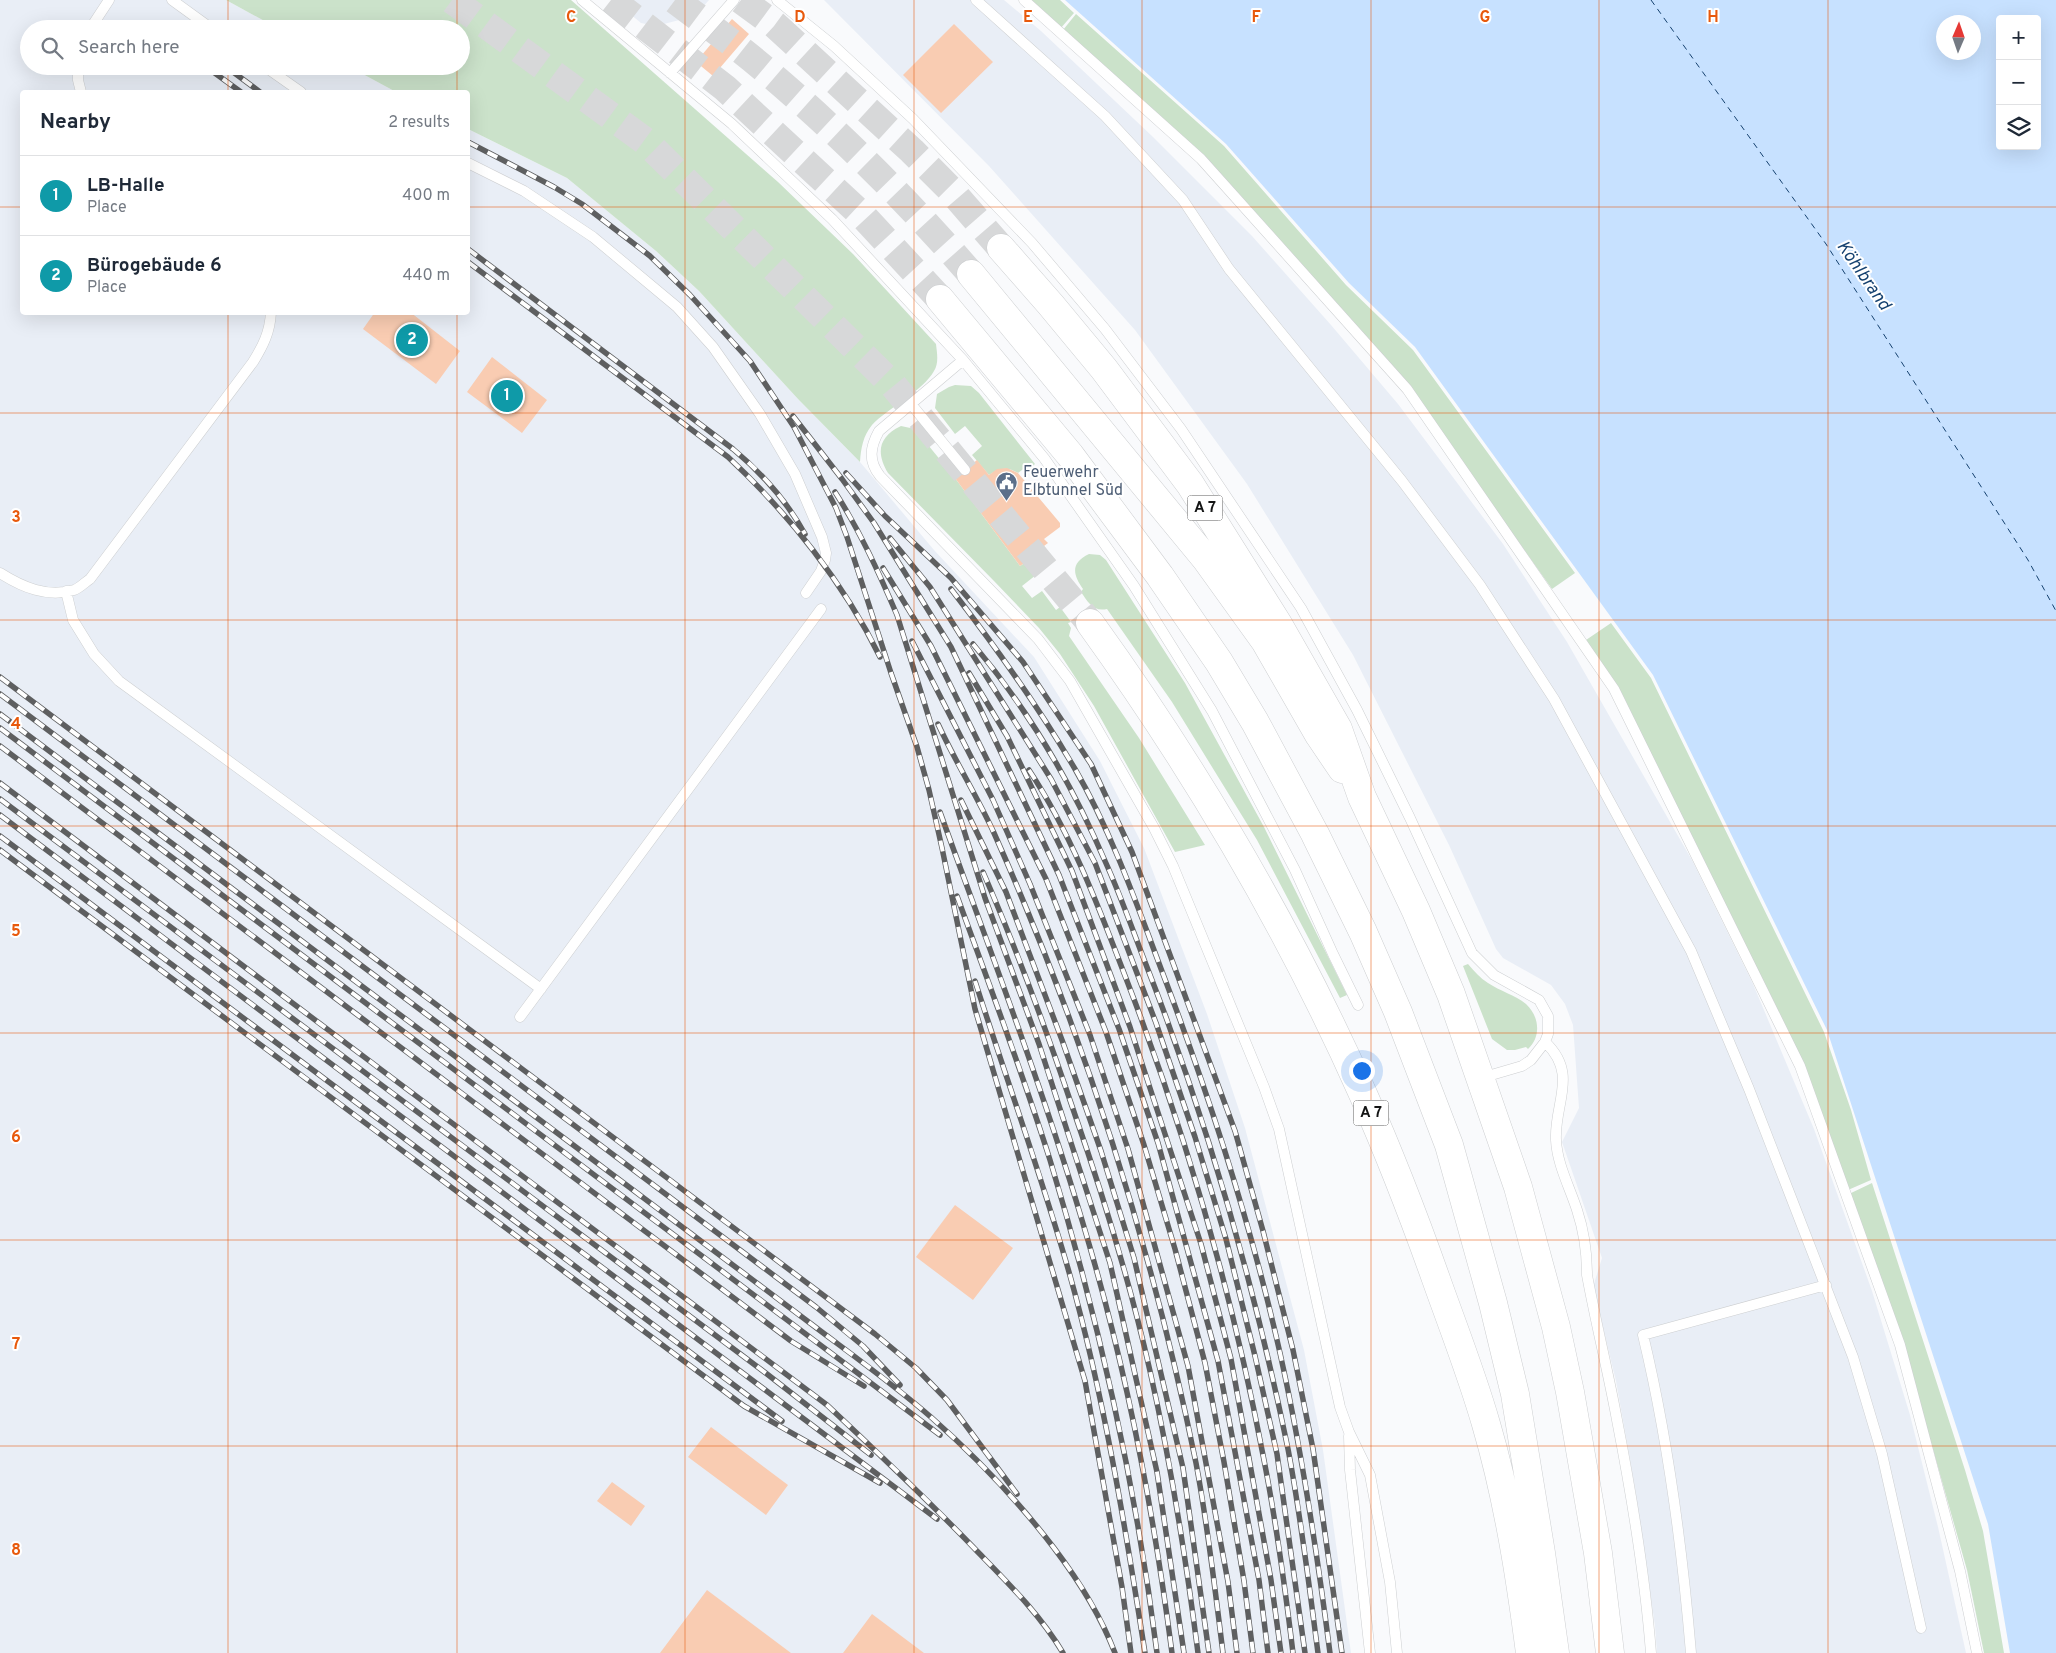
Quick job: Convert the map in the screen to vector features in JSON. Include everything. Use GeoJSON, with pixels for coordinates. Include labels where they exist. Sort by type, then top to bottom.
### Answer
{"type":"FeatureCollection","features":[{"type":"Feature","properties":{"kind":"highway","name":"A 7"},"geometry":{"type":"LineString","coordinates":[[1000,248],[1051,305],[1104,369],[1190,484],[1278,624],[1338,729],[1362,797],[1416,911],[1443,975],[1518,1187],[1556,1327],[1598,1552],[1610,1653]]}},
{"type":"Feature","properties":{"kind":"highway","name":"A 7"},"geometry":{"type":"LineString","coordinates":[[971,274],[1206,559],[1265,641],[1319,735],[1362,797]]}},
{"type":"Feature","properties":{"kind":"highway","name":"A 7"},"geometry":{"type":"LineString","coordinates":[[940,299],[1070,455],[1121,522],[1194,626],[1255,722],[1315,834],[1363,932],[1398,1012],[1449,1145],[1493,1303],[1515,1394],[1542,1553],[1555,1653]]}},
{"type":"Feature","properties":{"kind":"highway","name":"A 7"},"geometry":{"type":"LineString","coordinates":[[1090,623],[1160,723],[1204,794],[1292,949],[1363,1094],[1422,1239],[1486,1424],[1511,1527],[1521,1582],[1530,1653]]}},
{"type":"Feature","properties":{"kind":"highway","name":"A 7"},"geometry":{"type":"LineString","coordinates":[[1493,1303],[1511,1527]]}},
{"type":"Feature","properties":{"kind":"lane"},"geometry":{"type":"LineString","coordinates":[[96,20],[109,0]]}},
{"type":"Feature","properties":{"kind":"lane"},"geometry":{"type":"LineString","coordinates":[[172,0],[200,20]]}},
{"type":"Feature","properties":{"kind":"lane"},"geometry":{"type":"LineString","coordinates":[[582,0],[732,124],[832,219],[963,360],[1044,458],[1134,586],[1207,703],[1296,870],[1332,954],[1358,1005]]}},
{"type":"Feature","properties":{"kind":"lane"},"geometry":{"type":"LineString","coordinates":[[670,73],[734,0]]}},
{"type":"Feature","properties":{"kind":"lane"},"geometry":{"type":"LineString","coordinates":[[777,0],[834,46],[913,119],[1032,243],[1105,329],[1181,429],[1301,608],[1361,718],[1410,818],[1472,953],[1494,975],[1539,1000],[1548,1016],[1548,1034],[1545,1042],[1536,1054],[1522,1066],[1480,1078]]}},
{"type":"Feature","properties":{"kind":"lane"},"geometry":{"type":"LineString","coordinates":[[976,0],[1105,116],[1183,200],[1229,270],[1402,481],[1485,593],[1554,699],[1691,951],[1749,1089],[1853,1357],[1882,1454],[1920,1628]]}},
{"type":"Feature","properties":{"kind":"lane"},"geometry":{"type":"LineString","coordinates":[[1024,0],[1201,159],[1408,389],[1614,689],[1800,1066],[1900,1345],[1960,1571],[1977,1653]]}},
{"type":"Feature","properties":{"kind":"lane"},"geometry":{"type":"LineString","coordinates":[[78,75],[80,90]]}},
{"type":"Feature","properties":{"kind":"lane"},"geometry":{"type":"LineString","coordinates":[[276,75],[297,90]]}},
{"type":"Feature","properties":{"kind":"lane"},"geometry":{"type":"LineString","coordinates":[[470,164],[524,191],[593,237],[677,306],[713,347],[760,414],[795,474],[822,537],[826,553],[825,560],[821,571],[806,593]]}},
{"type":"Feature","properties":{"kind":"lane"},"geometry":{"type":"LineString","coordinates":[[0,573],[18,584],[38,591],[75,590],[90,579],[253,362],[264,344],[270,325],[271,315]]}},
{"type":"Feature","properties":{"kind":"lane"},"geometry":{"type":"LineString","coordinates":[[963,360],[879,431],[873,441],[871,460],[874,469],[1038,639],[1070,681],[1154,828],[1173,866],[1264,1087],[1279,1129],[1340,1407],[1349,1432],[1370,1475],[1390,1582],[1397,1653]]}},
{"type":"Feature","properties":{"kind":"lane"},"geometry":{"type":"LineString","coordinates":[[911,404],[965,470]]}},
{"type":"Feature","properties":{"kind":"lane"},"geometry":{"type":"LineString","coordinates":[[66,591],[73,620],[94,654],[119,681],[541,989]]}},
{"type":"Feature","properties":{"kind":"lane"},"geometry":{"type":"LineString","coordinates":[[520,1017],[821,609]]}},
{"type":"Feature","properties":{"kind":"lane"},"geometry":{"type":"LineString","coordinates":[[1545,1042],[1556,1054],[1563,1072],[1564,1085],[1556,1141],[1565,1176],[1578,1211],[1587,1254],[1587,1275],[1617,1420],[1637,1541],[1646,1604],[1650,1653]]}},
{"type":"Feature","properties":{"kind":"lane"},"geometry":{"type":"LineString","coordinates":[[1690,1653],[1684,1566],[1658,1397],[1643,1335],[1826,1285]]}},
{"type":"Feature","properties":{"kind":"lane"},"geometry":{"type":"LineString","coordinates":[[1349,1432],[1350,1470],[1370,1653]]}},
{"type":"Feature","properties":{"kind":"shaded area"},"geometry":{"type":"Polygon","coordinates":[[[0,0],[226,0],[263,20],[20,20],[20,75],[365,75],[392,90],[20,90],[20,315],[470,315],[470,130],[567,178],[656,251],[699,291],[798,399],[860,462],[934,550],[1034,657],[1100,761],[1144,848],[1207,1014],[1245,1128],[1304,1350],[1323,1450],[1351,1653],[0,1653],[0,0]]]}},
{"type":"Feature","properties":{"kind":"shaded area"},"geometry":{"type":"Polygon","coordinates":[[[613,0],[709,0],[695,16],[656,26],[641,23],[613,0]]]}},
{"type":"Feature","properties":{"kind":"shaded area"},"geometry":{"type":"Polygon","coordinates":[[[824,0],[1004,0],[1041,31],[1153,137],[1252,236],[1398,404],[1503,544],[1567,642],[1693,862],[1753,984],[1814,1129],[1872,1291],[1910,1415],[1938,1527],[1966,1653],[1657,1653],[1655,1626],[1635,1488],[1616,1381],[1593,1287],[1602,1258],[1562,1142],[1579,1108],[1573,1025],[1565,1004],[1551,985],[1503,958],[1496,949],[1449,845],[1353,655],[1247,484],[1135,330],[989,166],[824,0]]]}},
{"type":"Feature","properties":{"kind":"green space"},"geometry":{"type":"Polygon","coordinates":[[[226,0],[571,0],[778,182],[853,254],[936,344],[936,368],[922,385],[872,425],[866,433],[863,442],[860,462],[798,399],[699,291],[656,251],[567,178],[470,130],[470,90],[392,90],[365,75],[470,75],[470,20],[263,20],[226,0]]]}},
{"type":"Feature","properties":{"kind":"green space"},"geometry":{"type":"Polygon","coordinates":[[[1027,0],[1060,0],[1074,13],[1060,29],[1027,0]]]}},
{"type":"Feature","properties":{"kind":"green space"},"geometry":{"type":"Polygon","coordinates":[[[1076,14],[1224,146],[1346,285],[1413,350],[1575,573],[1552,589],[1451,447],[1267,227],[1063,30],[1076,14]]]}},
{"type":"Feature","properties":{"kind":"green space"},"geometry":{"type":"Polygon","coordinates":[[[955,385],[971,386],[979,393],[1035,464],[1029,469],[1026,467],[1018,473],[1010,469],[1003,469],[989,475],[972,455],[982,446],[965,426],[955,434],[935,408],[937,394],[955,385]]]}},
{"type":"Feature","properties":{"kind":"green space"},"geometry":{"type":"Polygon","coordinates":[[[901,426],[915,429],[955,478],[1020,566],[1026,562],[1036,575],[1022,586],[1032,598],[1042,591],[1056,610],[1060,607],[1071,622],[1068,623],[1071,628],[1069,636],[1139,738],[1205,845],[1175,852],[1094,706],[1060,654],[1039,628],[888,473],[882,459],[881,446],[893,430],[901,426]]]}},
{"type":"Feature","properties":{"kind":"green space"},"geometry":{"type":"Polygon","coordinates":[[[1089,554],[1100,555],[1106,560],[1185,683],[1264,827],[1347,995],[1340,998],[1257,840],[1172,702],[1107,609],[1094,608],[1081,592],[1083,589],[1075,574],[1076,565],[1089,554]]]}},
{"type":"Feature","properties":{"kind":"green space"},"geometry":{"type":"Polygon","coordinates":[[[1611,623],[1651,678],[1824,1032],[1851,1110],[1871,1180],[1848,1190],[1802,1061],[1586,640],[1611,623]]]}},
{"type":"Feature","properties":{"kind":"green space"},"geometry":{"type":"Polygon","coordinates":[[[1468,964],[1485,981],[1522,1001],[1531,1009],[1536,1021],[1537,1033],[1528,1049],[1526,1047],[1507,1050],[1492,1039],[1463,966],[1468,964]]]}},
{"type":"Feature","properties":{"kind":"green space"},"geometry":{"type":"Polygon","coordinates":[[[1872,1183],[1983,1531],[2004,1653],[1984,1653],[1967,1570],[1916,1389],[1849,1194],[1872,1183]]]}},
{"type":"Feature","properties":{"kind":"water","name":"Köhlbrand"},"geometry":{"type":"Polygon","coordinates":[[[1065,0],[2056,0],[2056,1653],[2010,1653],[1988,1524],[1827,1030],[1653,675],[1415,347],[1349,283],[1226,144],[1065,0]]]}},
{"type":"Feature","properties":{"kind":"building"},"geometry":{"type":"Polygon","coordinates":[[[732,19],[749,34],[713,76],[696,62],[732,19]]]}},
{"type":"Feature","properties":{"kind":"building"},"geometry":{"type":"Polygon","coordinates":[[[954,24],[993,62],[941,113],[903,75],[954,24]]]}},
{"type":"Feature","properties":{"kind":"building"},"geometry":{"type":"Polygon","coordinates":[[[373,315],[414,315],[460,351],[436,384],[363,329],[373,315]]]}},
{"type":"Feature","properties":{"kind":"building"},"geometry":{"type":"Polygon","coordinates":[[[492,357],[547,400],[522,433],[467,392],[492,357]]]}},
{"type":"Feature","properties":{"kind":"building","name":"Feuerwehr Elbtunnel Süd"},"geometry":{"type":"Polygon","coordinates":[[[977,460],[989,475],[997,469],[1007,468],[1018,473],[1060,523],[1060,527],[1044,539],[1048,543],[1044,546],[1050,554],[1048,559],[1038,567],[1031,567],[1026,562],[1020,566],[955,478],[977,460]]]}},
{"type":"Feature","properties":{"kind":"building"},"geometry":{"type":"Polygon","coordinates":[[[955,1205],[1013,1248],[973,1300],[916,1257],[955,1205]]]}},
{"type":"Feature","properties":{"kind":"building"},"geometry":{"type":"Polygon","coordinates":[[[711,1427],[788,1485],[766,1515],[688,1457],[711,1427]]]}},
{"type":"Feature","properties":{"kind":"building"},"geometry":{"type":"Polygon","coordinates":[[[612,1482],[645,1506],[631,1526],[597,1501],[612,1482]]]}},
{"type":"Feature","properties":{"kind":"building"},"geometry":{"type":"Polygon","coordinates":[[[707,1590],[791,1653],[660,1653],[707,1590]]]}},
{"type":"Feature","properties":{"kind":"building"},"geometry":{"type":"Polygon","coordinates":[[[872,1614],[924,1653],[843,1653],[872,1614]]]}},
{"type":"Feature","properties":{"kind":"ferry route"},"geometry":{"type":"LineString","coordinates":[[1651,0],[1826,244],[2028,560],[2056,611]]}},
{"type":"Feature","properties":{"kind":"tunnel"},"geometry":{"type":"LineString","coordinates":[[452,0],[645,141],[893,385],[1090,623]]}},
{"type":"Feature","properties":{"kind":"tunnel"},"geometry":{"type":"LineString","coordinates":[[611,0],[725,88],[865,218],[940,299]]}},
{"type":"Feature","properties":{"kind":"tunnel"},"geometry":{"type":"LineString","coordinates":[[675,0],[751,58],[810,109],[893,189],[971,274]]}},
{"type":"Feature","properties":{"kind":"tunnel"},"geometry":{"type":"LineString","coordinates":[[741,0],[775,25],[912,151],[949,188],[1001,248]]}},
{"type":"Feature","properties":{"kind":"railway"},"geometry":{"type":"LineString","coordinates":[[217,75],[238,90]]}},
{"type":"Feature","properties":{"kind":"railway"},"geometry":{"type":"LineString","coordinates":[[237,75],[257,90]]}},
{"type":"Feature","properties":{"kind":"railway"},"geometry":{"type":"LineString","coordinates":[[470,143],[554,187],[582,204],[650,256],[690,295],[750,361],[794,427],[836,508],[917,747],[942,848],[975,1009],[1085,1381],[1122,1587],[1131,1653]]}},
{"type":"Feature","properties":{"kind":"railway"},"geometry":{"type":"LineString","coordinates":[[470,251],[733,449],[773,488],[805,534]]}},
{"type":"Feature","properties":{"kind":"railway"},"geometry":{"type":"LineString","coordinates":[[470,264],[728,457],[772,501],[813,550],[850,602],[880,657]]}},
{"type":"Feature","properties":{"kind":"railway"},"geometry":{"type":"LineString","coordinates":[[793,416],[874,523],[951,647],[1059,875],[1119,1029],[1158,1143],[1218,1361],[1259,1580],[1268,1653]]}},
{"type":"Feature","properties":{"kind":"railway"},"geometry":{"type":"LineString","coordinates":[[846,473],[885,516],[951,578],[1023,662],[1091,764],[1132,852],[1235,1131],[1263,1231],[1293,1350],[1313,1449],[1342,1653]]}},
{"type":"Feature","properties":{"kind":"railway"},"geometry":{"type":"LineString","coordinates":[[835,492],[869,552],[897,615],[985,898],[1039,1044],[1110,1263],[1157,1472],[1184,1653]]}},
{"type":"Feature","properties":{"kind":"railway"},"geometry":{"type":"LineString","coordinates":[[890,538],[930,587],[1051,779],[1095,863],[1156,1023],[1195,1137],[1226,1239],[1255,1356],[1277,1454],[1305,1653]]}},
{"type":"Feature","properties":{"kind":"railway"},"geometry":{"type":"LineString","coordinates":[[883,568],[931,646],[1046,879],[1106,1032],[1144,1145],[1175,1249],[1205,1363],[1244,1581],[1253,1653]]}},
{"type":"Feature","properties":{"kind":"railway"},"geometry":{"type":"LineString","coordinates":[[951,589],[1031,699],[1075,769],[1101,818],[1133,896],[1197,1067],[1243,1209],[1280,1353],[1308,1502],[1330,1653]]}},
{"type":"Feature","properties":{"kind":"railway"},"geometry":{"type":"LineString","coordinates":[[912,641],[993,800],[1030,884],[1090,1035],[1128,1149],[1188,1366],[1228,1582],[1237,1653]]}},
{"type":"Feature","properties":{"kind":"railway"},"geometry":{"type":"LineString","coordinates":[[973,644],[1030,720],[1063,775],[1092,832],[1121,898],[1189,1081],[1227,1202],[1275,1387],[1297,1500],[1318,1653]]}},
{"type":"Feature","properties":{"kind":"railway"},"geometry":{"type":"LineString","coordinates":[[969,673],[1007,736],[1072,871],[1130,1027],[1201,1244],[1231,1359],[1271,1580],[1281,1653]]}},
{"type":"Feature","properties":{"kind":"railway"},"geometry":{"type":"LineString","coordinates":[[0,677],[875,1334],[916,1368],[947,1400],[1017,1494]]}},
{"type":"Feature","properties":{"kind":"railway"},"geometry":{"type":"LineString","coordinates":[[0,694],[816,1307],[863,1346],[900,1385]]}},
{"type":"Feature","properties":{"kind":"railway"},"geometry":{"type":"LineString","coordinates":[[0,714],[917,1405],[981,1464],[1041,1531],[1088,1598],[1103,1625],[1115,1653]]}},
{"type":"Feature","properties":{"kind":"railway"},"geometry":{"type":"LineString","coordinates":[[938,724],[994,833],[1027,909],[1086,1064],[1112,1143],[1159,1302],[1196,1463],[1208,1534],[1223,1653]]}},
{"type":"Feature","properties":{"kind":"railway"},"geometry":{"type":"LineString","coordinates":[[0,728],[940,1435]]}},
{"type":"Feature","properties":{"kind":"railway"},"geometry":{"type":"LineString","coordinates":[[0,746],[791,1341],[864,1386]]}},
{"type":"Feature","properties":{"kind":"railway"},"geometry":{"type":"LineString","coordinates":[[1029,770],[1059,820],[1084,872],[1149,1039],[1188,1155],[1222,1274],[1251,1394],[1272,1504],[1293,1653]]}},
{"type":"Feature","properties":{"kind":"railway"},"geometry":{"type":"LineString","coordinates":[[0,783],[827,1405],[999,1573],[1033,1611],[1063,1653]]}},
{"type":"Feature","properties":{"kind":"railway"},"geometry":{"type":"LineString","coordinates":[[0,799],[767,1374],[871,1455]]}},
{"type":"Feature","properties":{"kind":"railway"},"geometry":{"type":"LineString","coordinates":[[961,800],[1006,892],[1062,1040],[1101,1151],[1134,1258],[1183,1468],[1209,1653]]}},
{"type":"Feature","properties":{"kind":"railway"},"geometry":{"type":"LineString","coordinates":[[940,812],[1041,1094],[1095,1265],[1120,1361],[1141,1457],[1172,1653]]}},
{"type":"Feature","properties":{"kind":"railway"},"geometry":{"type":"LineString","coordinates":[[0,815],[937,1519]]}},
{"type":"Feature","properties":{"kind":"railway"},"geometry":{"type":"LineString","coordinates":[[0,836],[782,1421]]}},
{"type":"Feature","properties":{"kind":"railway"},"geometry":{"type":"LineString","coordinates":[[0,850],[744,1406],[880,1483]]}},
{"type":"Feature","properties":{"kind":"railway"},"geometry":{"type":"LineString","coordinates":[[983,872],[996,901],[1052,1049],[1095,1174],[1125,1272],[1150,1371],[1165,1441],[1198,1653]]}},
{"type":"Feature","properties":{"kind":"railway"},"geometry":{"type":"LineString","coordinates":[[957,896],[1050,1160],[1084,1281],[1100,1343],[1127,1466],[1157,1653]]}},
{"type":"Feature","properties":{"kind":"railway"},"geometry":{"type":"LineString","coordinates":[[975,981],[1047,1199],[1069,1272],[1093,1366],[1113,1461],[1145,1653]]}},
{"type":"Feature","properties":{"kind":"place","name":"Bürogebäude 6"},"geometry":{"type":"Point","coordinates":[412,340]}},
{"type":"Feature","properties":{"kind":"place","name":"LB-Halle"},"geometry":{"type":"Point","coordinates":[507,396]}},
{"type":"Feature","properties":{"kind":"place","name":"Feuerwehr Elbtunnel Süd"},"geometry":{"type":"Point","coordinates":[1007,501]}}]}
